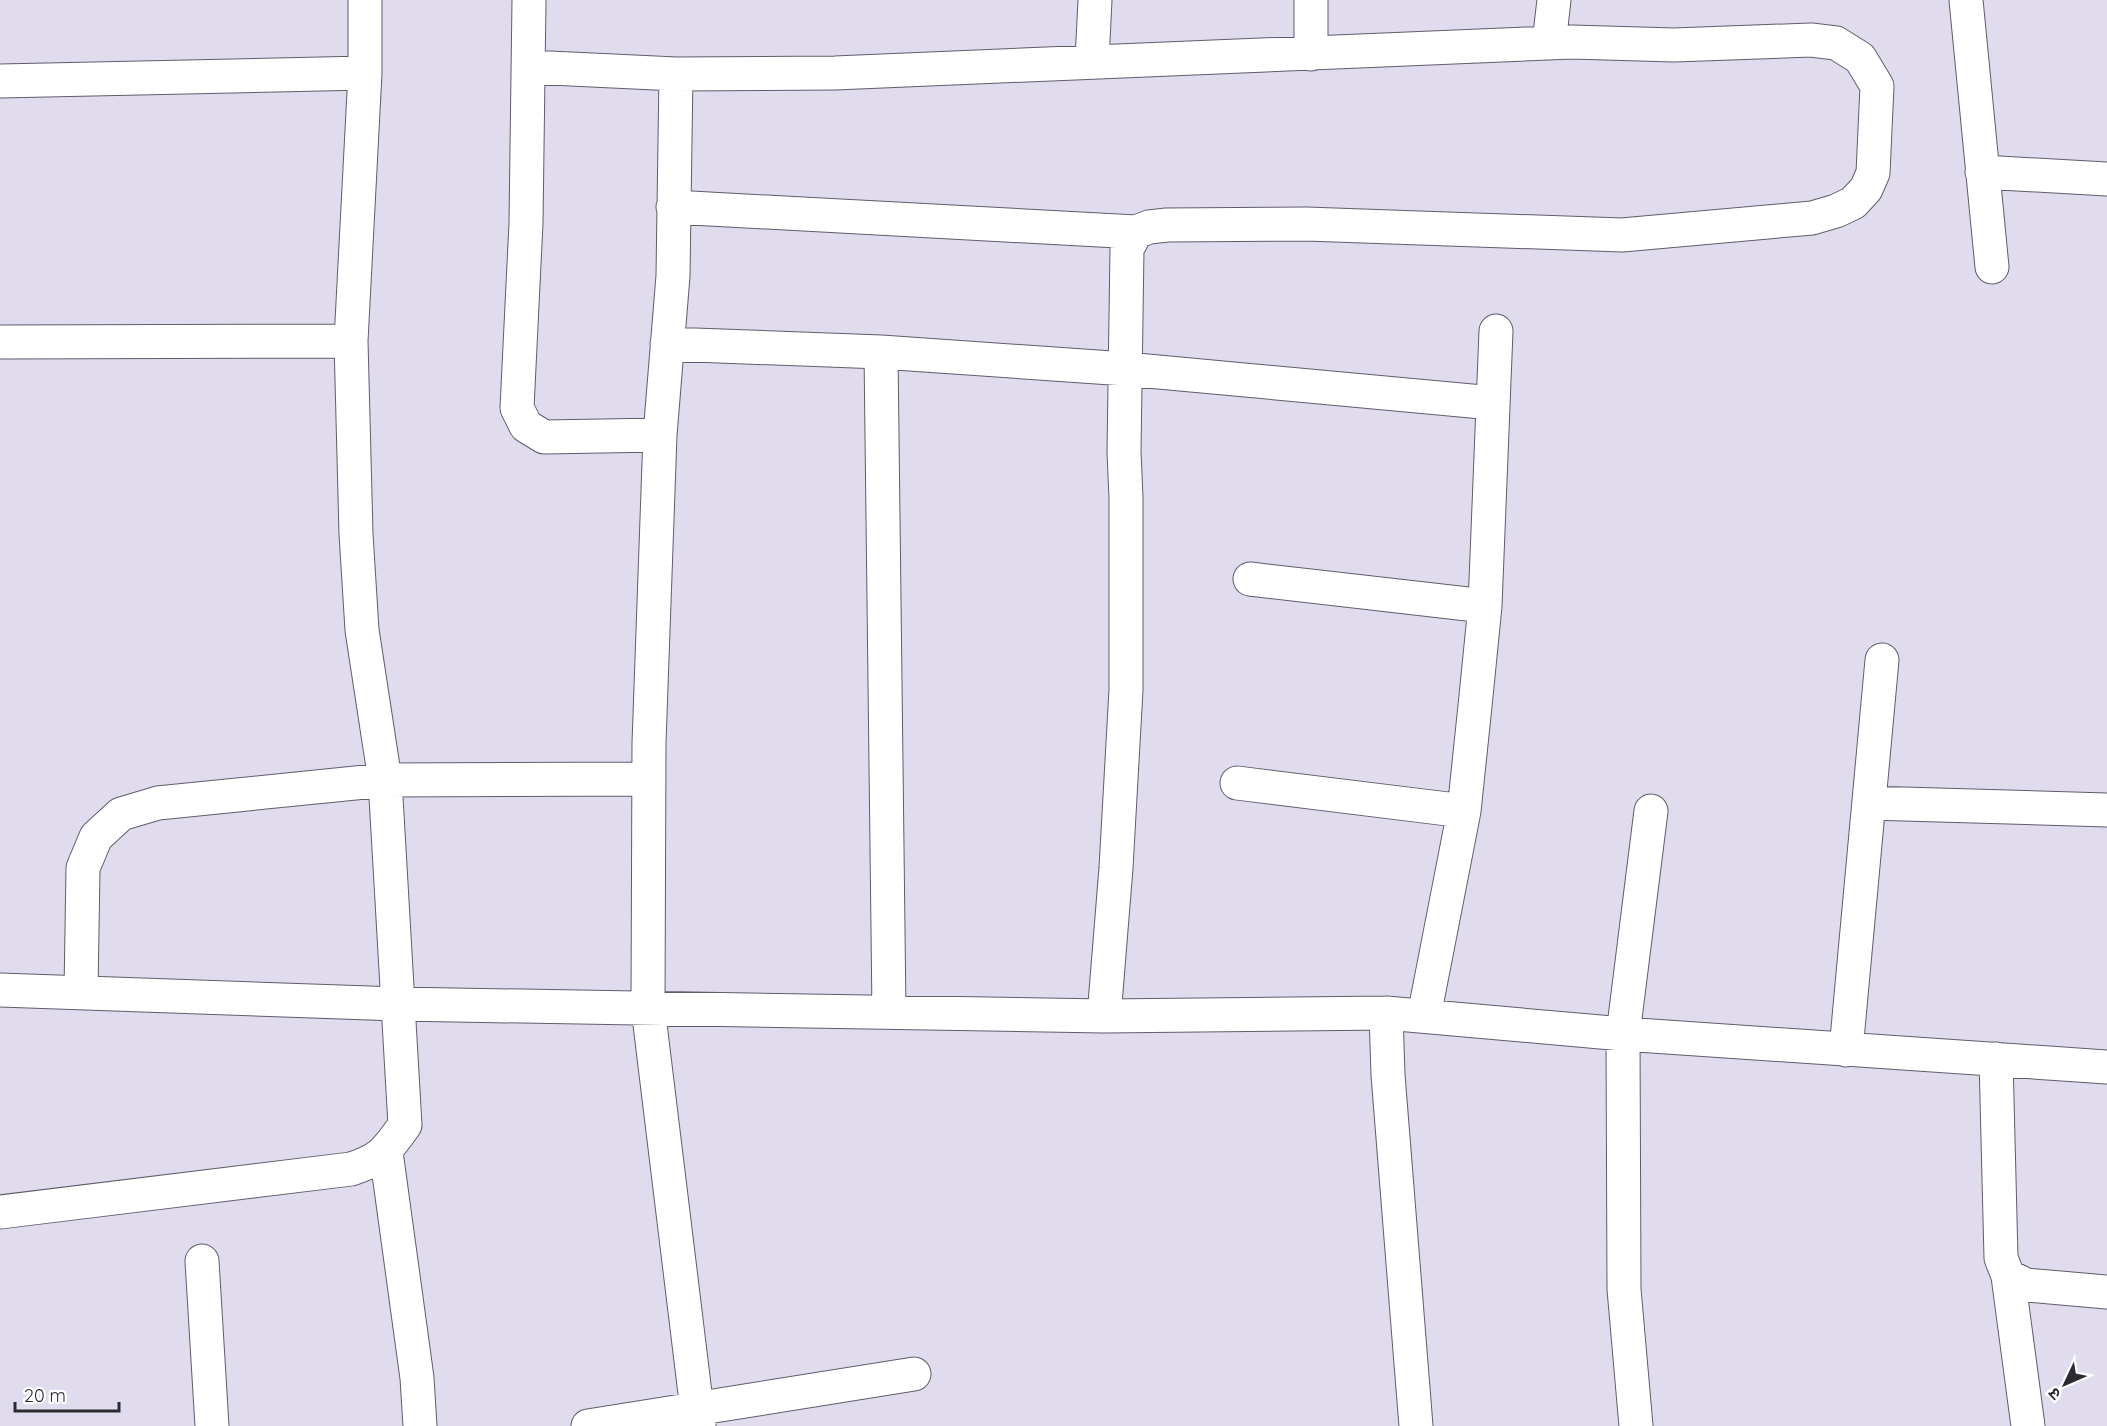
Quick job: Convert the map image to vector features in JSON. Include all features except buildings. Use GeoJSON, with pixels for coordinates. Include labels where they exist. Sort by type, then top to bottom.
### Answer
{"type":"FeatureCollection","features":[{"type":"Feature","properties":{"kind":"street"},"geometry":{"type":"LineString","coordinates":[[0,1212],[351,1169],[370,1163],[386,1152],[405,1125],[385,780],[363,630],[356,534],[351,341],[365,73],[365,0]]}},
{"type":"Feature","properties":{"kind":"street"},"geometry":{"type":"LineString","coordinates":[[529,0],[526,223],[516,384],[517,408],[526,426],[544,437],[660,435]]}},
{"type":"Feature","properties":{"kind":"street"},"geometry":{"type":"LineString","coordinates":[[1092,61],[1095,0]]}},
{"type":"Feature","properties":{"kind":"street"},"geometry":{"type":"LineString","coordinates":[[1311,0],[1311,54]]}},
{"type":"Feature","properties":{"kind":"street"},"geometry":{"type":"LineString","coordinates":[[1550,43],[1554,0]]}},
{"type":"Feature","properties":{"kind":"street"},"geometry":{"type":"LineString","coordinates":[[1966,0],[1992,267]]}},
{"type":"Feature","properties":{"kind":"street"},"geometry":{"type":"LineString","coordinates":[[529,67],[676,74],[835,73],[1572,42],[1674,45],[1811,40],[1836,43],[1860,58],[1877,87],[1873,173],[1866,189],[1853,203],[1812,218],[1622,235],[1306,224],[1167,225],[1149,227],[1136,232],[673,207]]}},
{"type":"Feature","properties":{"kind":"street"},"geometry":{"type":"LineString","coordinates":[[0,81],[365,73]]}},
{"type":"Feature","properties":{"kind":"street"},"geometry":{"type":"LineString","coordinates":[[676,74],[673,276],[660,435],[649,779],[648,1008],[698,1418]]}},
{"type":"Feature","properties":{"kind":"street"},"geometry":{"type":"LineString","coordinates":[[1982,172],[2107,179]]}},
{"type":"Feature","properties":{"kind":"street"},"geometry":{"type":"LineString","coordinates":[[1104,1016],[1118,844],[1126,690],[1124,452],[1127,249],[1136,232]]}},
{"type":"Feature","properties":{"kind":"street"},"geometry":{"type":"LineString","coordinates":[[1424,1016],[1464,811],[1485,606],[1497,331]]}},
{"type":"Feature","properties":{"kind":"street"},"geometry":{"type":"LineString","coordinates":[[0,342],[351,341]]}},
{"type":"Feature","properties":{"kind":"street"},"geometry":{"type":"LineString","coordinates":[[667,344],[881,352],[1126,369],[1493,403]]}},
{"type":"Feature","properties":{"kind":"street"},"geometry":{"type":"LineString","coordinates":[[881,352],[889,1012]]}},
{"type":"Feature","properties":{"kind":"street"},"geometry":{"type":"LineString","coordinates":[[1250,579],[1485,606]]}},
{"type":"Feature","properties":{"kind":"street"},"geometry":{"type":"LineString","coordinates":[[1846,1050],[1882,660]]}},
{"type":"Feature","properties":{"kind":"street"},"geometry":{"type":"LineString","coordinates":[[81,992],[83,868],[96,837],[121,814],[158,803],[385,780],[649,779]]}},
{"type":"Feature","properties":{"kind":"street"},"geometry":{"type":"LineString","coordinates":[[1237,783],[1464,811]]}},
{"type":"Feature","properties":{"kind":"street"},"geometry":{"type":"LineString","coordinates":[[1869,803],[2107,810]]}},
{"type":"Feature","properties":{"kind":"street"},"geometry":{"type":"LineString","coordinates":[[1636,1426],[1624,1288],[1623,1034],[1650,811]]}},
{"type":"Feature","properties":{"kind":"street"},"geometry":{"type":"LineString","coordinates":[[0,990],[398,1004],[1104,1016],[1386,1013],[1623,1034],[2107,1067]]}},
{"type":"Feature","properties":{"kind":"street"},"geometry":{"type":"LineString","coordinates":[[1386,1013],[1388,1075],[1416,1426]]}},
{"type":"Feature","properties":{"kind":"street"},"geometry":{"type":"LineString","coordinates":[[1996,1059],[2001,1258],[2008,1276],[2028,1426]]}},
{"type":"Feature","properties":{"kind":"street"},"geometry":{"type":"LineString","coordinates":[[386,1152],[417,1378],[420,1426]]}},
{"type":"Feature","properties":{"kind":"street"},"geometry":{"type":"LineString","coordinates":[[202,1261],[212,1426]]}},
{"type":"Feature","properties":{"kind":"street"},"geometry":{"type":"LineString","coordinates":[[2008,1276],[2026,1285],[2107,1292]]}},
{"type":"Feature","properties":{"kind":"street"},"geometry":{"type":"LineString","coordinates":[[588,1426],[698,1418],[915,1374]]}}]}
